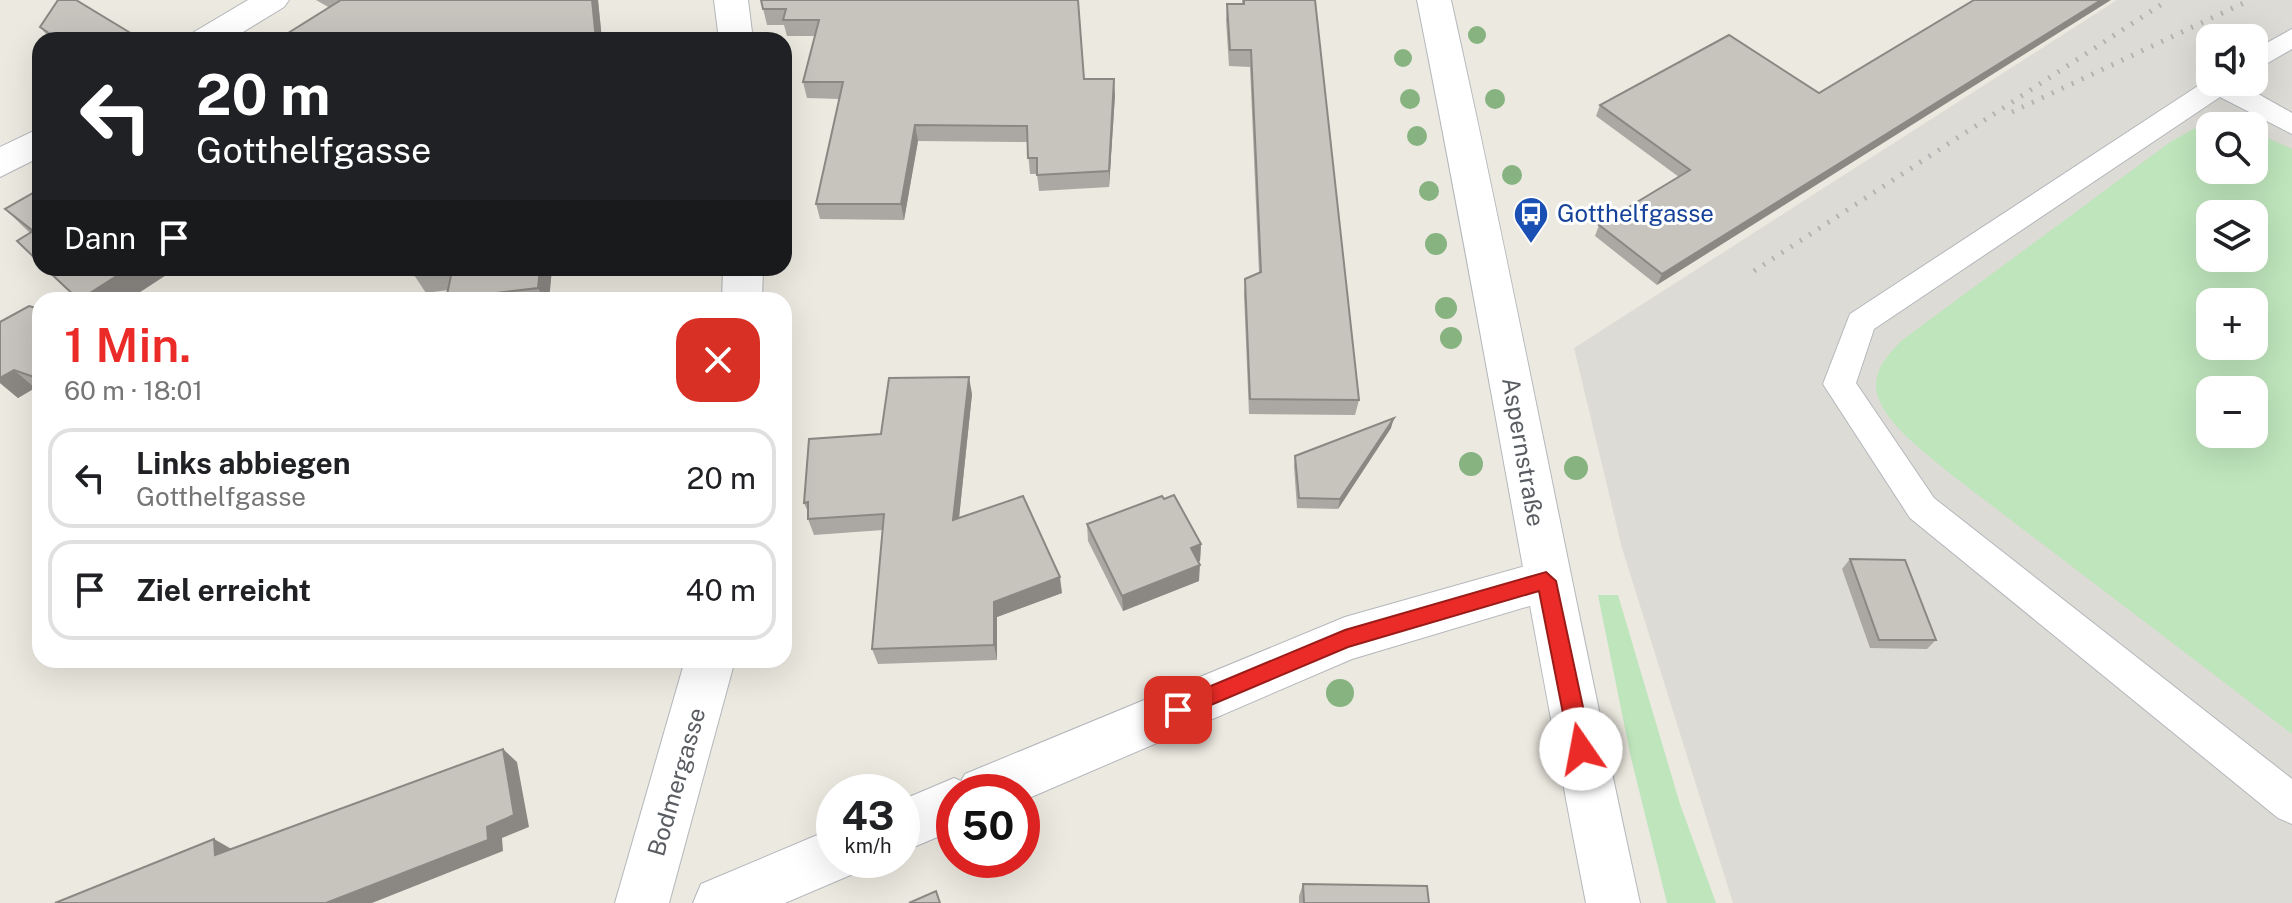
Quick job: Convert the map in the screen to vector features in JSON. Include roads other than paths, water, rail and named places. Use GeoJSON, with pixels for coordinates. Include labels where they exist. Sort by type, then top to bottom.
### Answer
{"type":"FeatureCollection","features":[{"type":"Feature","properties":{"kind":"street"},"geometry":{"type":"LineString","coordinates":[[219,32],[272,0]]}},
{"type":"Feature","properties":{"kind":"street"},"geometry":{"type":"LineString","coordinates":[[731,0],[735,32]]}},
{"type":"Feature","properties":{"kind":"street","name":"Aspernstraße"},"geometry":{"type":"LineString","coordinates":[[1434,0],[1484,237],[1546,581],[1613,903]]}},
{"type":"Feature","properties":{"kind":"street"},"geometry":{"type":"LineString","coordinates":[[0,164],[32,145]]}},
{"type":"Feature","properties":{"kind":"street"},"geometry":{"type":"LineString","coordinates":[[1026,774],[1345,639],[1546,581]]}},
{"type":"Feature","properties":{"kind":"street","name":"Bodmergasse"},"geometry":{"type":"LineString","coordinates":[[642,903],[708,668]]}},
{"type":"Feature","properties":{"kind":"street"},"geometry":{"type":"LineString","coordinates":[[720,903],[816,863]]}},
{"type":"Feature","properties":{"kind":"lane"},"geometry":{"type":"LineString","coordinates":[[2268,53],[2292,37]]}},
{"type":"Feature","properties":{"kind":"lane"},"geometry":{"type":"LineString","coordinates":[[2201,96],[1861,322],[1839,384],[1922,508],[2292,804]]}},
{"type":"Feature","properties":{"kind":"lane"},"geometry":{"type":"LineString","coordinates":[[2243,96],[2292,125]]}},
{"type":"Feature","properties":{"kind":"railway"},"geometry":{"type":"LineString","coordinates":[[1754,271],[2168,0]]}},
{"type":"Feature","properties":{"kind":"railway"},"geometry":{"type":"LineString","coordinates":[[2012,112],[2250,0]]}},
{"type":"Feature","properties":{"kind":"place","name":"Gotthelfgasse"},"geometry":{"type":"Point","coordinates":[1531,245]}}]}
